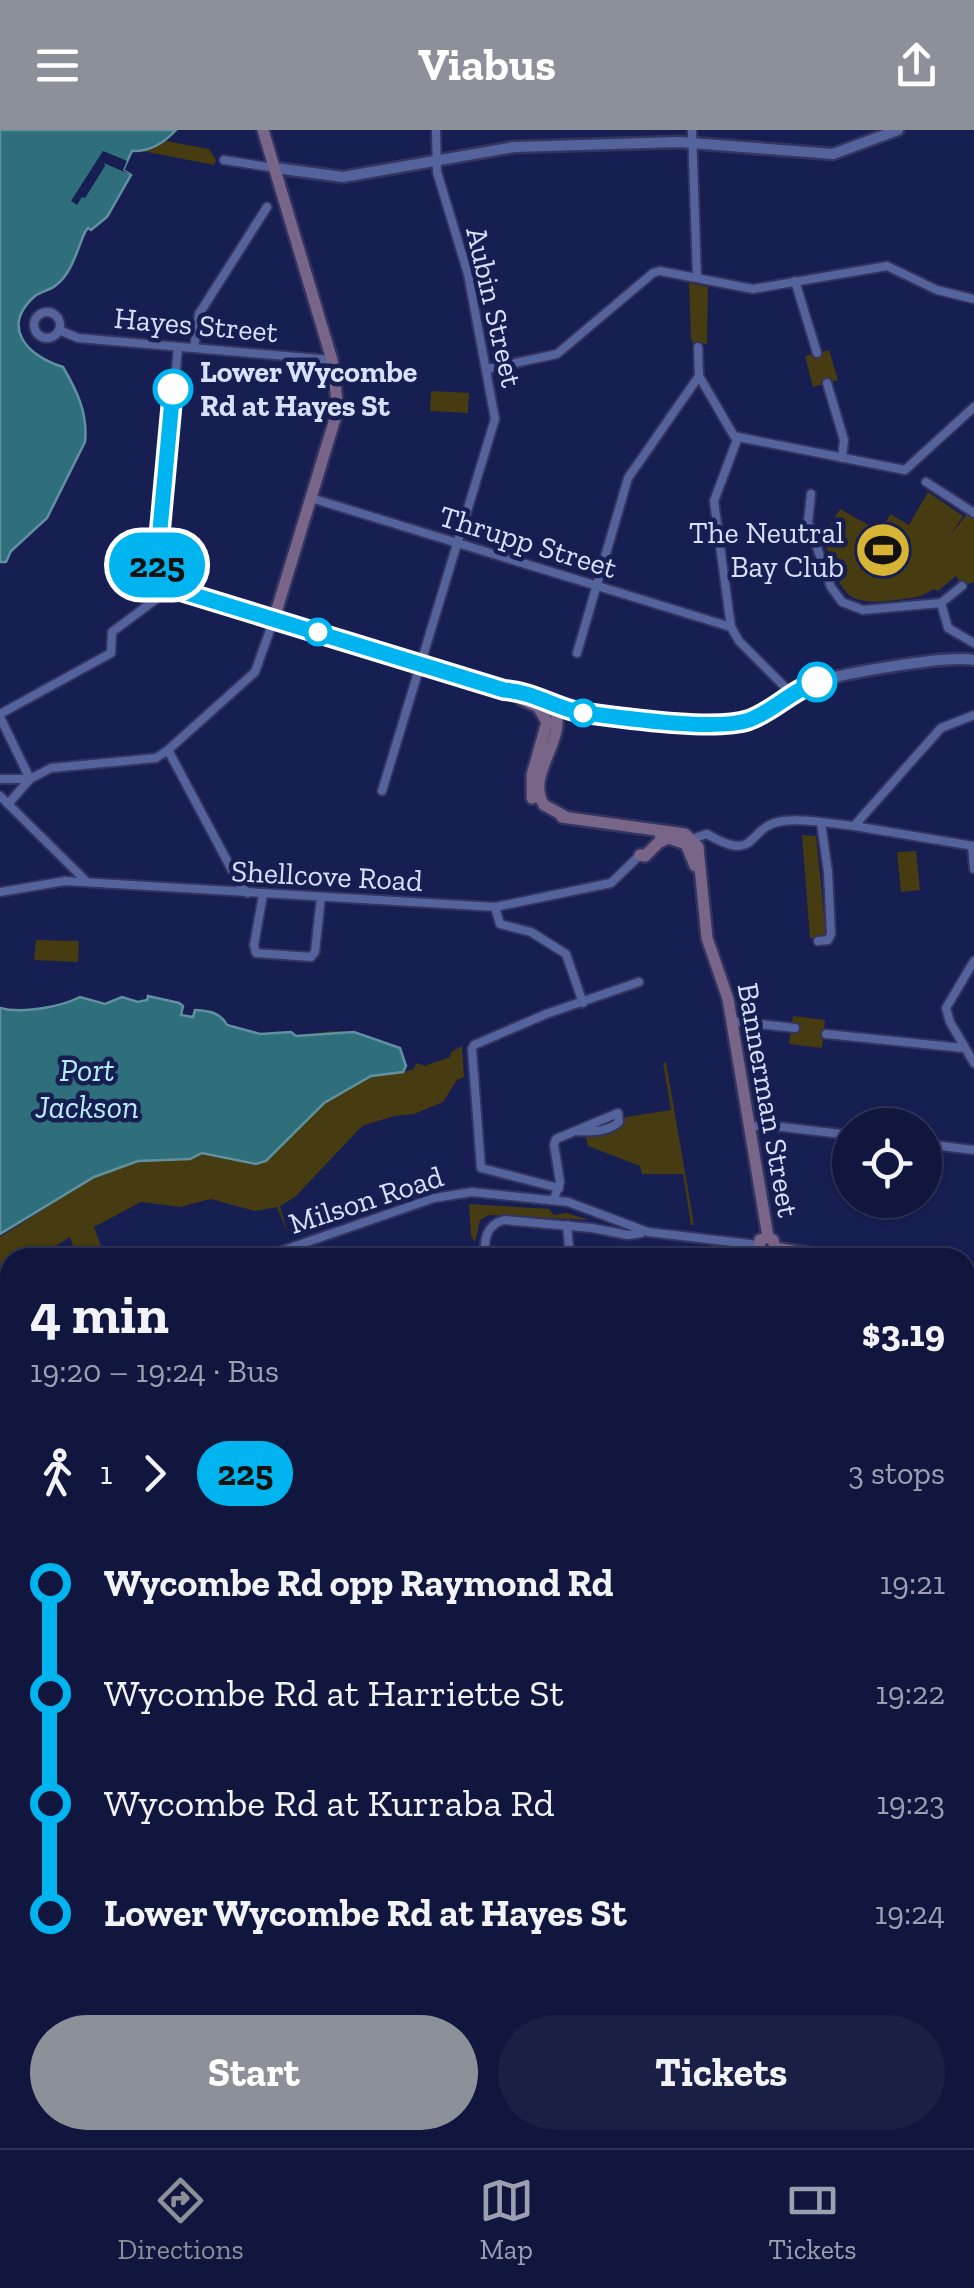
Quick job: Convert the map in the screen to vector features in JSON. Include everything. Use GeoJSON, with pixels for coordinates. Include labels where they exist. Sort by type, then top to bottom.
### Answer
{"type":"FeatureCollection","features":[{"type":"Feature","properties":{"kind":"main road"},"geometry":{"type":"LineString","coordinates":[[263,130],[332,360],[338,409],[274,619],[504,690],[550,710],[532,774],[532,800],[539,811],[672,831],[691,844]]}},
{"type":"Feature","properties":{"kind":"main road"},"geometry":{"type":"LineString","coordinates":[[637,828],[691,844]]}},
{"type":"Feature","properties":{"kind":"main road"},"geometry":{"type":"LineString","coordinates":[[640,855],[647,855],[668,838]]}},
{"type":"Feature","properties":{"kind":"main road","name":"Bannerman Street"},"geometry":{"type":"LineString","coordinates":[[691,844],[708,941],[726,994],[767,1243]]}},
{"type":"Feature","properties":{"kind":"main road"},"geometry":{"type":"LineString","coordinates":[[767,1243],[790,1248]]}},
{"type":"Feature","properties":{"kind":"street","name":"Aubin Street"},"geometry":{"type":"LineString","coordinates":[[382,792],[495,419],[468,274],[436,161],[436,130]]}},
{"type":"Feature","properties":{"kind":"street"},"geometry":{"type":"LineString","coordinates":[[692,130],[697,277]]}},
{"type":"Feature","properties":{"kind":"street"},"geometry":{"type":"LineString","coordinates":[[224,160],[343,178],[514,147],[692,143],[833,154],[898,130]]}},
{"type":"Feature","properties":{"kind":"street"},"geometry":{"type":"LineString","coordinates":[[194,348],[199,314],[267,207]]}},
{"type":"Feature","properties":{"kind":"street"},"geometry":{"type":"LineString","coordinates":[[487,368],[556,354],[656,271],[753,289],[887,266],[937,290],[974,299]]}},
{"type":"Feature","properties":{"kind":"street"},"geometry":{"type":"LineString","coordinates":[[795,282],[817,353]]}},
{"type":"Feature","properties":{"kind":"street","name":"Hayes Street"},"geometry":{"type":"LineString","coordinates":[[59,330],[78,338],[332,360]]}},
{"type":"Feature","properties":{"kind":"street"},"geometry":{"type":"LineString","coordinates":[[698,346],[700,376],[738,438],[905,470],[974,407]]}},
{"type":"Feature","properties":{"kind":"street"},"geometry":{"type":"LineString","coordinates":[[8,804],[30,779],[51,768],[144,760],[168,750],[255,672],[274,619],[171,588],[161,578],[157,562],[178,347]]}},
{"type":"Feature","properties":{"kind":"street"},"geometry":{"type":"LineString","coordinates":[[577,653],[628,478],[700,376]]}},
{"type":"Feature","properties":{"kind":"street"},"geometry":{"type":"LineString","coordinates":[[826,383],[844,440],[842,458]]}},
{"type":"Feature","properties":{"kind":"street"},"geometry":{"type":"LineString","coordinates":[[738,438],[714,500],[731,627],[739,641],[792,694]]}},
{"type":"Feature","properties":{"kind":"street"},"geometry":{"type":"LineString","coordinates":[[926,482],[974,512]]}},
{"type":"Feature","properties":{"kind":"street"},"geometry":{"type":"LineString","coordinates":[[811,494],[808,522],[831,587],[842,602],[863,610],[941,603],[962,586]]}},
{"type":"Feature","properties":{"kind":"street","name":"Thrupp Street"},"geometry":{"type":"LineString","coordinates":[[311,498],[731,627]]}},
{"type":"Feature","properties":{"kind":"street"},"geometry":{"type":"LineString","coordinates":[[30,779],[0,715],[111,654],[112,632],[171,588]]}},
{"type":"Feature","properties":{"kind":"street"},"geometry":{"type":"LineString","coordinates":[[941,603],[948,628],[974,643]]}},
{"type":"Feature","properties":{"kind":"street"},"geometry":{"type":"LineString","coordinates":[[550,710],[734,724],[768,712],[792,694],[825,680],[951,657],[974,660]]}},
{"type":"Feature","properties":{"kind":"street"},"geometry":{"type":"LineString","coordinates":[[854,826],[941,728],[974,715]]}},
{"type":"Feature","properties":{"kind":"street"},"geometry":{"type":"LineString","coordinates":[[168,750],[240,885],[248,893]]}},
{"type":"Feature","properties":{"kind":"street"},"geometry":{"type":"LineString","coordinates":[[0,779],[30,779]]}},
{"type":"Feature","properties":{"kind":"street"},"geometry":{"type":"LineString","coordinates":[[0,796],[86,882]]}},
{"type":"Feature","properties":{"kind":"street"},"geometry":{"type":"LineString","coordinates":[[691,844],[707,834],[739,846],[779,822],[854,826],[973,846],[974,869]]}},
{"type":"Feature","properties":{"kind":"street"},"geometry":{"type":"LineString","coordinates":[[818,941],[828,940],[831,934],[828,872],[820,824]]}},
{"type":"Feature","properties":{"kind":"street","name":"Shellcove Road"},"geometry":{"type":"LineString","coordinates":[[0,892],[60,881],[494,907],[611,883],[640,855]]}},
{"type":"Feature","properties":{"kind":"street"},"geometry":{"type":"LineString","coordinates":[[262,895],[256,953],[311,958],[316,952],[321,898]]}},
{"type":"Feature","properties":{"kind":"street"},"geometry":{"type":"LineString","coordinates":[[494,907],[500,924],[532,932],[566,954],[583,1002]]}},
{"type":"Feature","properties":{"kind":"street"},"geometry":{"type":"LineString","coordinates":[[974,961],[946,1008],[974,1063]]}},
{"type":"Feature","properties":{"kind":"street"},"geometry":{"type":"LineString","coordinates":[[559,1188],[481,1168],[471,1051],[474,1045],[638,982]]}},
{"type":"Feature","properties":{"kind":"street"},"geometry":{"type":"LineString","coordinates":[[731,1021],[795,1028]]}},
{"type":"Feature","properties":{"kind":"street"},"geometry":{"type":"LineString","coordinates":[[826,1034],[963,1048]]}},
{"type":"Feature","properties":{"kind":"street"},"geometry":{"type":"LineString","coordinates":[[554,1199],[559,1188],[554,1142],[562,1135],[618,1112],[619,1122],[614,1126],[592,1132],[576,1131]]}},
{"type":"Feature","properties":{"kind":"street"},"geometry":{"type":"LineString","coordinates":[[749,1127],[765,1125],[832,1133]]}},
{"type":"Feature","properties":{"kind":"street"},"geometry":{"type":"LineString","coordinates":[[942,1146],[974,1150]]}},
{"type":"Feature","properties":{"kind":"street","name":"Milson Road"},"geometry":{"type":"LineString","coordinates":[[290,1248],[448,1194],[484,1192],[554,1199],[648,1232]]}},
{"type":"Feature","properties":{"kind":"street"},"geometry":{"type":"LineString","coordinates":[[592,1228],[603,1216]]}},
{"type":"Feature","properties":{"kind":"street"},"geometry":{"type":"LineString","coordinates":[[486,1248],[493,1224],[504,1220],[628,1235],[648,1232],[767,1243]]}},
{"type":"Feature","properties":{"kind":"street"},"geometry":{"type":"LineString","coordinates":[[567,1225],[569,1248]]}},
{"type":"Feature","properties":{"kind":"shaded area"},"geometry":{"type":"Polygon","coordinates":[[[166,141],[209,149],[216,160],[214,165],[142,151],[166,141]]]}},
{"type":"Feature","properties":{"kind":"shaded area"},"geometry":{"type":"Polygon","coordinates":[[[689,283],[708,287],[707,344],[693,344],[691,338],[689,283]]]}},
{"type":"Feature","properties":{"kind":"shaded area"},"geometry":{"type":"Polygon","coordinates":[[[829,350],[838,380],[813,387],[805,356],[829,350]]]}},
{"type":"Feature","properties":{"kind":"shaded area"},"geometry":{"type":"Polygon","coordinates":[[[431,391],[469,393],[468,413],[430,411],[431,391]]]}},
{"type":"Feature","properties":{"kind":"shaded area","name":"The Neutral Bay Club"},"geometry":{"type":"Polygon","coordinates":[[[928,492],[963,516],[948,538],[970,510],[974,513],[974,582],[962,586],[956,576],[938,591],[878,602],[847,593],[826,547],[835,532],[829,527],[840,509],[881,532],[890,514],[909,525],[928,492]]]}},
{"type":"Feature","properties":{"kind":"shaded area"},"geometry":{"type":"Polygon","coordinates":[[[802,835],[816,836],[826,933],[821,939],[810,938],[802,835]]]}},
{"type":"Feature","properties":{"kind":"shaded area"},"geometry":{"type":"Polygon","coordinates":[[[916,851],[920,890],[901,892],[897,852],[916,851]]]}},
{"type":"Feature","properties":{"kind":"shaded area"},"geometry":{"type":"Polygon","coordinates":[[[36,940],[79,941],[78,962],[34,960],[36,940]]]}},
{"type":"Feature","properties":{"kind":"shaded area"},"geometry":{"type":"Polygon","coordinates":[[[793,1016],[825,1020],[822,1048],[789,1044],[793,1016]]]}},
{"type":"Feature","properties":{"kind":"shaded area"},"geometry":{"type":"Polygon","coordinates":[[[291,1032],[296,1036],[354,1032],[400,1048],[404,1072],[414,1069],[416,1063],[425,1066],[450,1057],[451,1052],[462,1046],[464,1077],[457,1080],[443,1102],[414,1114],[362,1126],[295,1197],[280,1206],[288,1234],[277,1207],[255,1211],[211,1199],[180,1207],[141,1202],[94,1227],[102,1248],[74,1248],[70,1237],[52,1248],[0,1248],[0,1237],[94,1177],[138,1161],[190,1159],[202,1153],[257,1164],[266,1161],[324,1103],[345,1091],[291,1032]]]}},
{"type":"Feature","properties":{"kind":"shaded area"},"geometry":{"type":"Polygon","coordinates":[[[666,1062],[694,1225],[683,1174],[642,1174],[640,1166],[588,1146],[586,1137],[616,1130],[626,1117],[671,1110],[663,1063],[666,1062]]]}},
{"type":"Feature","properties":{"kind":"shaded area"},"geometry":{"type":"Polygon","coordinates":[[[469,1204],[549,1209],[554,1215],[567,1213],[589,1220],[489,1215],[480,1220],[475,1242],[471,1236],[469,1204]]]}},
{"type":"Feature","properties":{"kind":"water"},"geometry":{"type":"Polygon","coordinates":[[[0,130],[176,130],[156,146],[132,151],[123,170],[131,175],[107,217],[91,230],[88,228],[66,274],[54,287],[35,296],[20,319],[22,339],[29,348],[63,367],[68,376],[83,412],[85,442],[47,518],[11,551],[6,562],[0,562],[0,130]]]}},
{"type":"Feature","properties":{"kind":"water","name":"Port Jackson"},"geometry":{"type":"Polygon","coordinates":[[[148,996],[179,1003],[183,1006],[181,1015],[193,1017],[195,1010],[209,1012],[227,1025],[260,1034],[354,1032],[400,1048],[406,1066],[403,1072],[371,1076],[324,1103],[266,1161],[256,1164],[202,1153],[190,1159],[138,1161],[94,1177],[0,1234],[0,1008],[41,1009],[80,997],[105,1004],[122,997],[138,1002],[148,996]]]}},
{"type":"Feature","properties":{"kind":"pier"},"geometry":{"type":"Polygon","coordinates":[[[103,151],[127,161],[123,170],[131,175],[104,163],[77,205],[71,201],[103,151]]]}},
{"type":"Feature","properties":{"kind":"bus line","name":"225"},"geometry":{"type":"LineString","coordinates":[[173,389],[157,562],[161,578],[171,588],[504,690],[544,698],[556,709],[615,717],[734,724],[768,712],[817,682]]}},
{"type":"Feature","properties":{"kind":"place","name":"Lower Wycombe Rd at Hayes St"},"geometry":{"type":"Point","coordinates":[173,389]}},
{"type":"Feature","properties":{"kind":"place","name":"The Neutral Bay Club"},"geometry":{"type":"Point","coordinates":[883,550]}}]}
